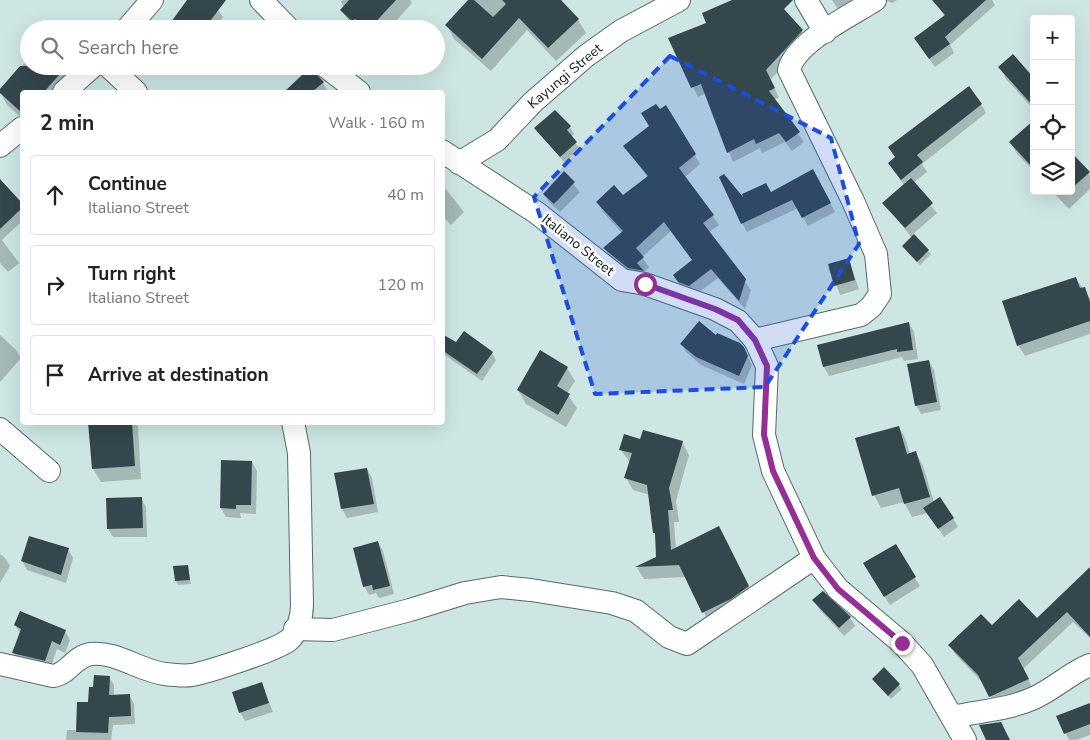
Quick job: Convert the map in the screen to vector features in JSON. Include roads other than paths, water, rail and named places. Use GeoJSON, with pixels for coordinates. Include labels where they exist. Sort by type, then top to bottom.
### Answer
{"type":"FeatureCollection","features":[{"type":"Feature","properties":{"kind":"street"},"geometry":{"type":"LineString","coordinates":[[135,20],[152,0]]}},
{"type":"Feature","properties":{"kind":"street"},"geometry":{"type":"LineString","coordinates":[[261,0],[280,20]]}},
{"type":"Feature","properties":{"kind":"street","name":"Kayungi Street"},"geometry":{"type":"LineString","coordinates":[[451,157],[498,140],[533,102],[586,56],[621,31],[680,0]]}},
{"type":"Feature","properties":{"kind":"street"},"geometry":{"type":"LineString","coordinates":[[806,0],[825,32]]}},
{"type":"Feature","properties":{"kind":"street"},"geometry":{"type":"LineString","coordinates":[[755,340],[862,315],[871,307],[880,294],[876,254],[789,70],[797,54],[825,32],[875,0]]}},
{"type":"Feature","properties":{"kind":"street"},"geometry":{"type":"LineString","coordinates":[[66,90],[83,75]]}},
{"type":"Feature","properties":{"kind":"street"},"geometry":{"type":"LineString","coordinates":[[118,75],[134,90]]}},
{"type":"Feature","properties":{"kind":"street"},"geometry":{"type":"LineString","coordinates":[[333,75],[346,89]]}},
{"type":"Feature","properties":{"kind":"street"},"geometry":{"type":"LineString","coordinates":[[0,146],[20,130]]}},
{"type":"Feature","properties":{"kind":"street","name":"Italiano Street"},"geometry":{"type":"LineString","coordinates":[[451,157],[537,213],[610,273],[622,280],[645,284],[715,309],[738,320],[755,340],[767,366],[764,435],[773,471],[814,558],[838,589],[902,643],[922,665],[965,740]]}},
{"type":"Feature","properties":{"kind":"street"},"geometry":{"type":"LineString","coordinates":[[0,664],[53,676],[62,675],[76,660],[91,654],[110,656],[140,668],[163,674],[191,675],[280,645],[290,639],[300,622],[302,605],[299,453],[294,425]]}},
{"type":"Feature","properties":{"kind":"street"},"geometry":{"type":"LineString","coordinates":[[0,429],[49,471]]}},
{"type":"Feature","properties":{"kind":"street"},"geometry":{"type":"LineString","coordinates":[[295,629],[333,630],[410,610],[465,593],[501,587],[612,603],[636,611],[669,637],[687,644],[814,558]]}},
{"type":"Feature","properties":{"kind":"street"},"geometry":{"type":"LineString","coordinates":[[952,717],[986,709],[1005,708],[1035,697],[1074,671],[1090,665]]}}]}
